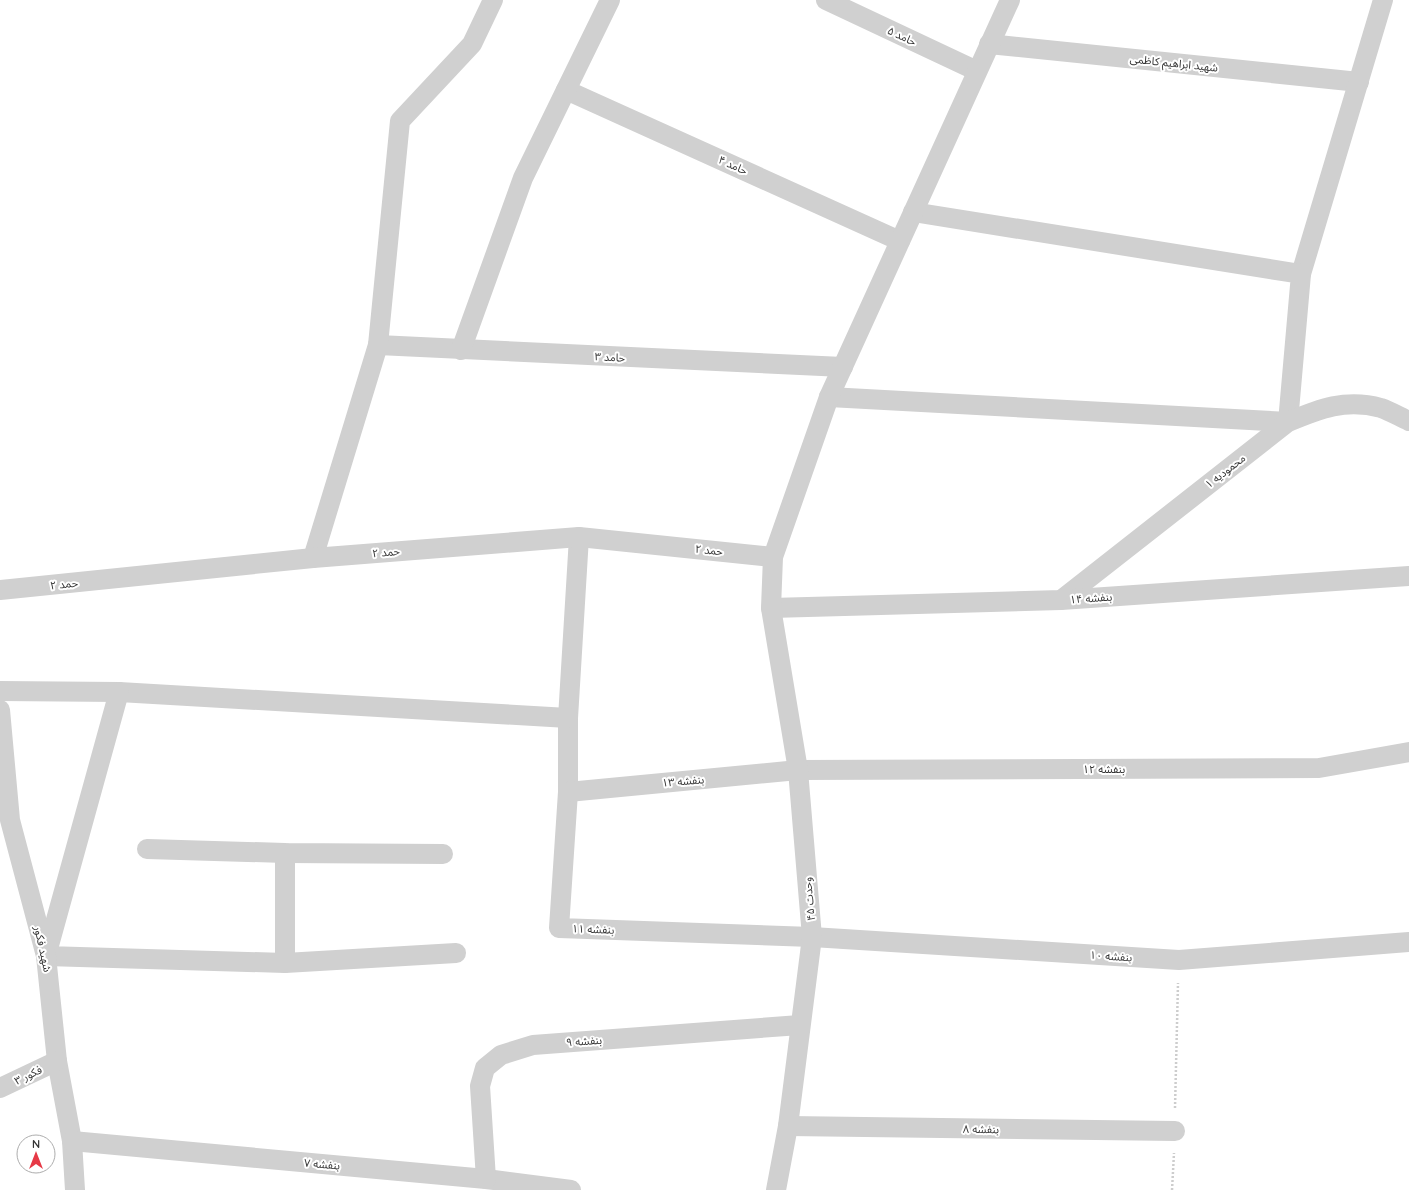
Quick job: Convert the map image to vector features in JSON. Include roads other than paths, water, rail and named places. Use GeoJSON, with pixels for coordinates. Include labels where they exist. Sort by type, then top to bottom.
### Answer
{"type":"FeatureCollection","features":[{"type":"Feature","properties":{"kind":"street"},"geometry":{"type":"LineString","coordinates":[[313,558],[378,345],[400,121],[472,44],[493,0]]}},
{"type":"Feature","properties":{"kind":"street"},"geometry":{"type":"LineString","coordinates":[[461,350],[523,178],[610,0]]}},
{"type":"Feature","properties":{"kind":"street","name":"حامد ۵"},"geometry":{"type":"LineString","coordinates":[[826,0],[977,71]]}},
{"type":"Feature","properties":{"kind":"street","name":"وحدت ۴۵"},"geometry":{"type":"LineString","coordinates":[[776,1190],[788,1126],[812,937],[798,770],[772,608],[773,557],[829,397],[1010,0]]}},
{"type":"Feature","properties":{"kind":"street"},"geometry":{"type":"LineString","coordinates":[[829,397],[1288,422],[1301,274],[1383,0]]}},
{"type":"Feature","properties":{"kind":"street","name":"شهید ابراهیم کاظمی"},"geometry":{"type":"LineString","coordinates":[[989,44],[1359,82]]}},
{"type":"Feature","properties":{"kind":"street","name":"حامد ۴"},"geometry":{"type":"LineString","coordinates":[[566,90],[900,241]]}},
{"type":"Feature","properties":{"kind":"street"},"geometry":{"type":"LineString","coordinates":[[913,212],[1301,274]]}},
{"type":"Feature","properties":{"kind":"street","name":"حامد ۳"},"geometry":{"type":"LineString","coordinates":[[378,345],[843,367]]}},
{"type":"Feature","properties":{"kind":"street","name":"محمودیه ۱"},"geometry":{"type":"LineString","coordinates":[[1061,600],[1288,422],[1323,407],[1351,404],[1381,408],[1409,421]]}},
{"type":"Feature","properties":{"kind":"street","name":"حمد ۲"},"geometry":{"type":"LineString","coordinates":[[0,590],[313,558],[579,536],[773,557]]}},
{"type":"Feature","properties":{"kind":"street","name":"بنفشه ۱۱"},"geometry":{"type":"LineString","coordinates":[[579,536],[568,718],[568,792],[559,928],[812,937]]}},
{"type":"Feature","properties":{"kind":"street","name":"بنفشه ۱۴"},"geometry":{"type":"LineString","coordinates":[[772,608],[1061,600],[1409,576]]}},
{"type":"Feature","properties":{"kind":"street"},"geometry":{"type":"LineString","coordinates":[[0,691],[119,692],[568,718]]}},
{"type":"Feature","properties":{"kind":"street"},"geometry":{"type":"LineString","coordinates":[[119,692],[46,956],[285,963],[456,953]]}},
{"type":"Feature","properties":{"kind":"street","name":"شهید فکور"},"geometry":{"type":"LineString","coordinates":[[0,710],[5,823],[46,956],[57,1061],[72,1142],[75,1190]]}},
{"type":"Feature","properties":{"kind":"street","name":"بنفشه ۱۲"},"geometry":{"type":"LineString","coordinates":[[798,770],[1319,768],[1409,752]]}},
{"type":"Feature","properties":{"kind":"street","name":"بنفشه ۱۳"},"geometry":{"type":"LineString","coordinates":[[568,792],[798,770]]}},
{"type":"Feature","properties":{"kind":"street"},"geometry":{"type":"LineString","coordinates":[[147,849],[285,853],[444,854]]}},
{"type":"Feature","properties":{"kind":"street"},"geometry":{"type":"LineString","coordinates":[[285,853],[285,963]]}},
{"type":"Feature","properties":{"kind":"street","name":"بنفشه ۱۰"},"geometry":{"type":"LineString","coordinates":[[812,937],[1179,960],[1409,942]]}},
{"type":"Feature","properties":{"kind":"street","name":"بنفشه ۹"},"geometry":{"type":"LineString","coordinates":[[486,1179],[480,1086],[485,1068],[501,1055],[533,1045],[800,1025]]}},
{"type":"Feature","properties":{"kind":"street","name":"فکور ۳"},"geometry":{"type":"LineString","coordinates":[[0,1088],[57,1061]]}},
{"type":"Feature","properties":{"kind":"street","name":"بنفشه ۸"},"geometry":{"type":"LineString","coordinates":[[788,1126],[1174,1132]]}},
{"type":"Feature","properties":{"kind":"street","name":"بنفشه ۷"},"geometry":{"type":"LineString","coordinates":[[72,1142],[486,1179],[571,1190]]}}]}
